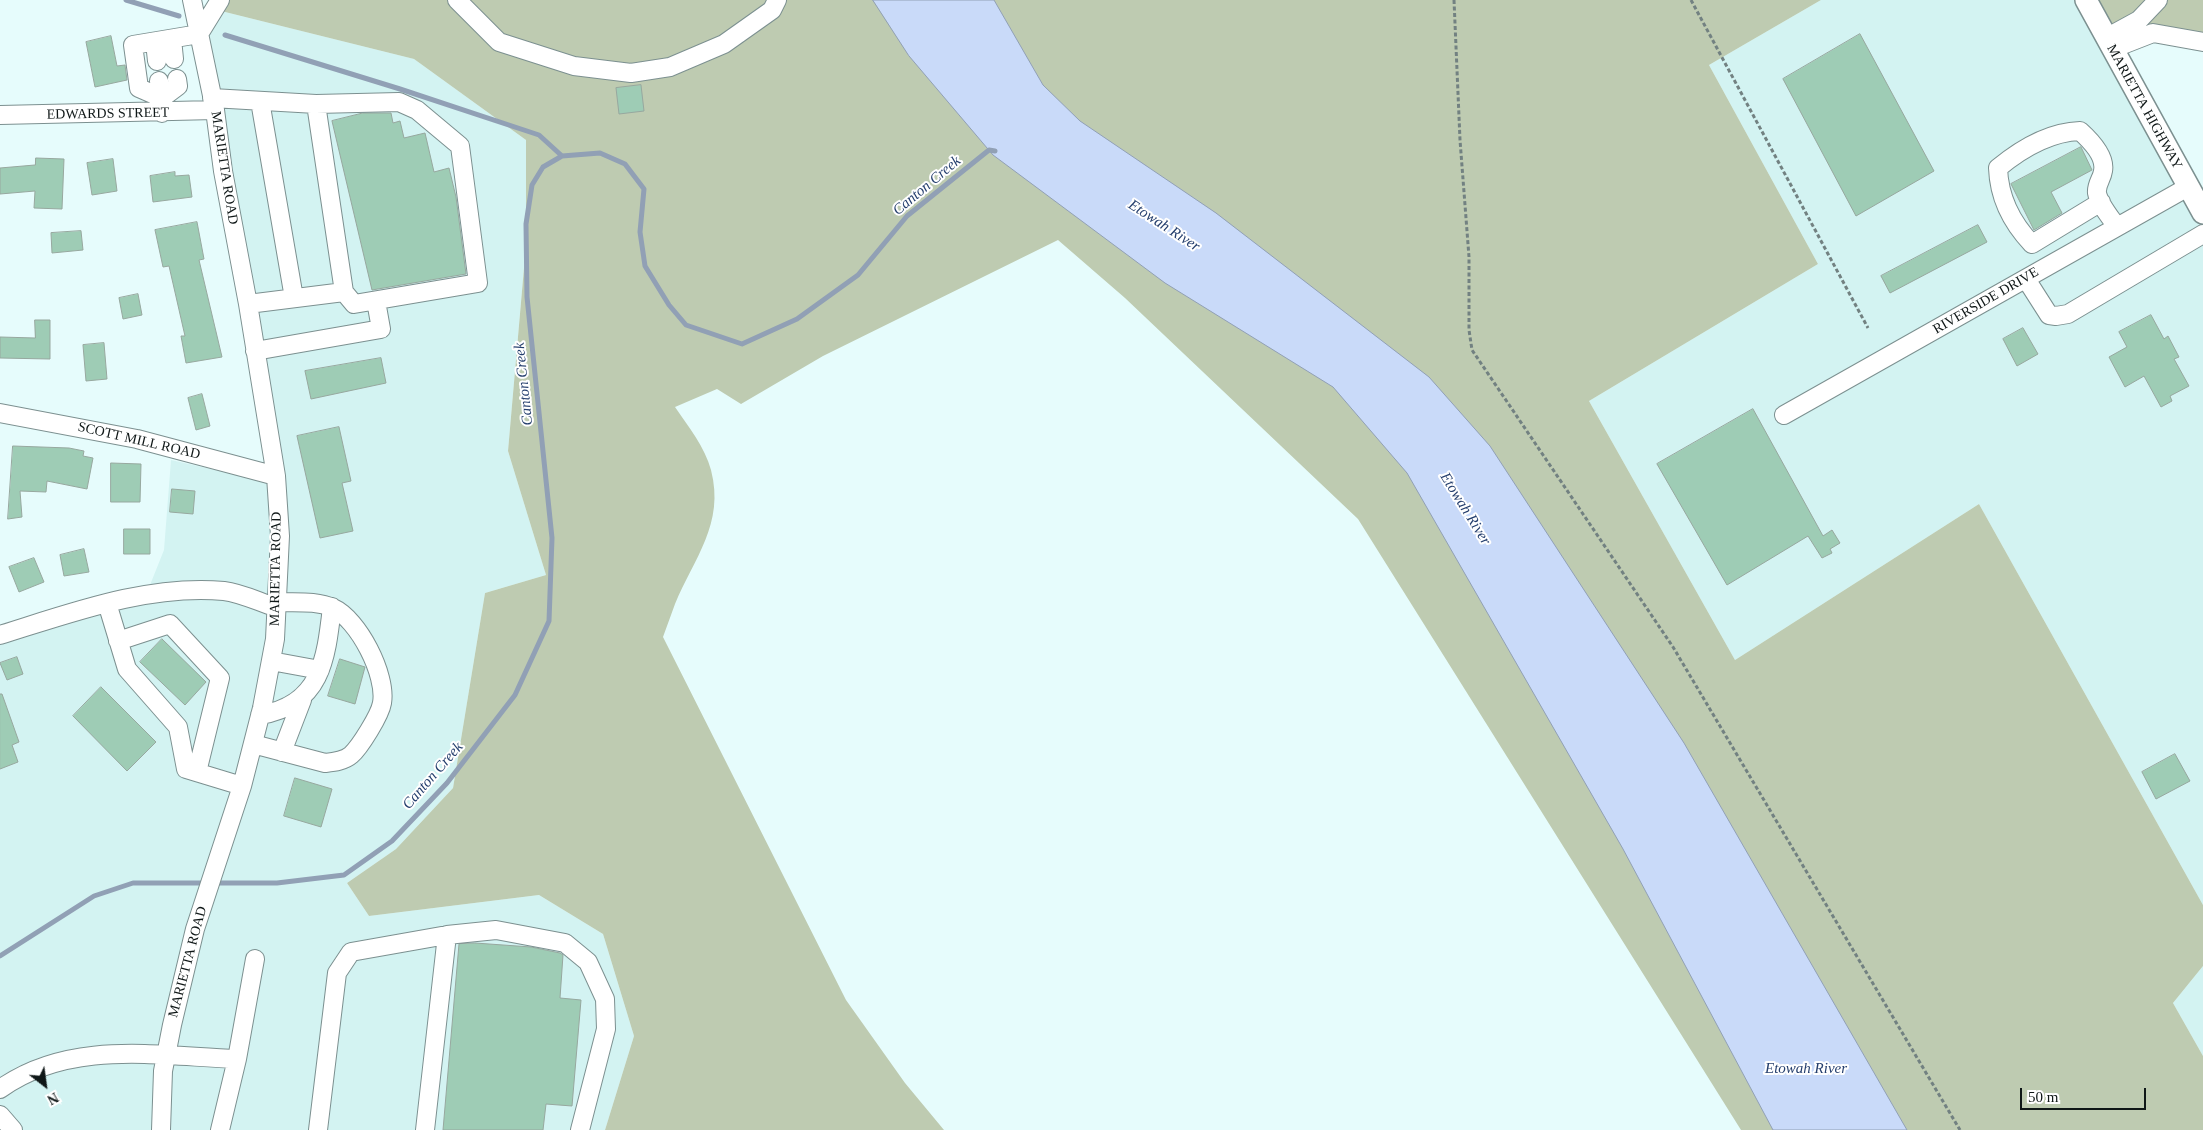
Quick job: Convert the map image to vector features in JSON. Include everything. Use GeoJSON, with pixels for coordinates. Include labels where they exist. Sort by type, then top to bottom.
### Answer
{"type":"FeatureCollection","features":[{"type":"Feature","properties":{"kind":"main road","name":"MARIETTA HIGHWAY"},"geometry":{"type":"LineString","coordinates":[[2086,0],[2203,213]]}},
{"type":"Feature","properties":{"kind":"street","name":"MARIETTA ROAD"},"geometry":{"type":"LineString","coordinates":[[161,1130],[161,1107],[166,1057],[195,929],[242,786],[271,661],[275,639],[280,536],[276,476],[256,351],[223,171],[214,104],[192,0]]}},
{"type":"Feature","properties":{"kind":"street"},"geometry":{"type":"LineString","coordinates":[[165,93],[139,88],[133,45],[199,34],[220,0]]}},
{"type":"Feature","properties":{"kind":"street"},"geometry":{"type":"LineString","coordinates":[[457,0],[499,42],[574,66],[631,74],[670,67],[724,44],[772,10],[777,0]]}},
{"type":"Feature","properties":{"kind":"street"},"geometry":{"type":"LineString","coordinates":[[2109,43],[2139,20],[2158,0]]}},
{"type":"Feature","properties":{"kind":"street"},"geometry":{"type":"LineString","coordinates":[[2109,43],[2153,33],[2203,42]]}},
{"type":"Feature","properties":{"kind":"street"},"geometry":{"type":"LineString","coordinates":[[163,41],[166,60]]}},
{"type":"Feature","properties":{"kind":"street","name":"EDWARDS STREET"},"geometry":{"type":"LineString","coordinates":[[0,115],[165,93],[214,104],[260,101],[316,104],[399,102],[417,110],[460,146],[478,283],[376,302]]}},
{"type":"Feature","properties":{"kind":"street"},"geometry":{"type":"LineString","coordinates":[[260,101],[294,298]]}},
{"type":"Feature","properties":{"kind":"street"},"geometry":{"type":"LineString","coordinates":[[256,351],[380,329],[376,302],[354,304],[344,292],[316,104]]}},
{"type":"Feature","properties":{"kind":"street"},"geometry":{"type":"LineString","coordinates":[[2101,202],[2032,244],[2022,234],[2006,204],[1999,188],[1998,168],[2011,157],[2038,142],[2062,132],[2080,131],[2090,140],[2102,159],[2103,170],[2097,184],[2097,195],[2117,227]]}},
{"type":"Feature","properties":{"kind":"street","name":"RIVERSIDE DRIVE"},"geometry":{"type":"LineString","coordinates":[[1784,415],[2188,187]]}},
{"type":"Feature","properties":{"kind":"street"},"geometry":{"type":"LineString","coordinates":[[2026,279],[2049,315],[2068,314],[2203,234]]}},
{"type":"Feature","properties":{"kind":"street"},"geometry":{"type":"LineString","coordinates":[[248,304],[344,292]]}},
{"type":"Feature","properties":{"kind":"street","name":"SCOTT MILL ROAD"},"geometry":{"type":"LineString","coordinates":[[0,413],[137,439],[276,476]]}},
{"type":"Feature","properties":{"kind":"street"},"geometry":{"type":"LineString","coordinates":[[0,635],[125,598],[181,592],[225,591],[276,604],[315,604],[332,607],[349,618],[360,633],[381,685],[382,703],[376,718],[350,756],[337,762],[325,763],[253,744]]}},
{"type":"Feature","properties":{"kind":"street"},"geometry":{"type":"LineString","coordinates":[[107,603],[127,669],[178,726],[186,769],[242,786]]}},
{"type":"Feature","properties":{"kind":"street"},"geometry":{"type":"LineString","coordinates":[[282,752],[302,700],[320,670],[330,628],[332,607]]}},
{"type":"Feature","properties":{"kind":"street"},"geometry":{"type":"LineString","coordinates":[[118,641],[170,624],[220,678],[197,772]]}},
{"type":"Feature","properties":{"kind":"street"},"geometry":{"type":"LineString","coordinates":[[271,661],[320,670]]}},
{"type":"Feature","properties":{"kind":"street"},"geometry":{"type":"LineString","coordinates":[[260,715],[275,713],[302,700]]}},
{"type":"Feature","properties":{"kind":"street"},"geometry":{"type":"LineString","coordinates":[[318,1130],[336,973],[351,952],[447,935],[496,930],[565,943],[588,962],[605,999],[606,1029],[580,1130]]}},
{"type":"Feature","properties":{"kind":"street"},"geometry":{"type":"LineString","coordinates":[[425,1130],[447,935]]}},
{"type":"Feature","properties":{"kind":"street"},"geometry":{"type":"LineString","coordinates":[[220,1130],[237,1059],[254,959]]}},
{"type":"Feature","properties":{"kind":"street"},"geometry":{"type":"LineString","coordinates":[[0,1089],[40,1068],[75,1057],[124,1053],[166,1057],[237,1059]]}},
{"type":"Feature","properties":{"kind":"street"},"geometry":{"type":"LineString","coordinates":[[0,1115],[13,1130]]}},
{"type":"Feature","properties":{"kind":"path"},"geometry":{"type":"LineString","coordinates":[[1454,0],[1460,140],[1469,258],[1469,330],[1472,350],[1673,647],[1960,1130]]}},
{"type":"Feature","properties":{"kind":"path"},"geometry":{"type":"LineString","coordinates":[[1691,0],[1868,328]]}},
{"type":"Feature","properties":{"kind":"shaded area"},"geometry":{"type":"Polygon","coordinates":[[[1821,0],[2084,0],[2203,207],[2203,905],[1979,504],[1735,660],[1589,401],[1818,264],[1709,65],[1821,0]]]}},
{"type":"Feature","properties":{"kind":"shaded area"},"geometry":{"type":"Polygon","coordinates":[[[205,7],[414,59],[526,140],[526,245],[508,451],[546,575],[485,593],[453,788],[396,849],[347,883],[369,916],[539,895],[603,934],[634,1036],[605,1130],[0,1130],[0,632],[148,590],[164,550],[171,460],[268,482],[216,115],[205,7]]]}},
{"type":"Feature","properties":{"kind":"shaded area"},"geometry":{"type":"Polygon","coordinates":[[[2203,966],[2203,1056],[2173,1003],[2203,966]]]}},
{"type":"Feature","properties":{"kind":"green space"},"geometry":{"type":"Polygon","coordinates":[[[214,0],[1821,0],[1709,65],[1818,264],[1589,401],[1735,660],[1979,504],[2203,905],[2203,966],[2173,1003],[2203,1056],[2203,1130],[1741,1130],[1358,519],[1125,298],[1058,240],[823,356],[741,404],[717,389],[675,407],[705,453],[711,470],[714,507],[711,524],[705,540],[675,604],[663,637],[846,1000],[905,1083],[944,1130],[605,1130],[634,1036],[603,934],[539,895],[369,916],[347,883],[396,849],[453,788],[485,593],[546,575],[508,451],[526,245],[526,140],[414,59],[205,7],[214,0]]]}},
{"type":"Feature","properties":{"kind":"green space"},"geometry":{"type":"Polygon","coordinates":[[[2084,0],[2203,0],[2203,32],[2099,26],[2084,0]]]}},
{"type":"Feature","properties":{"kind":"water","name":"Etowah River"},"geometry":{"type":"Polygon","coordinates":[[[873,0],[994,0],[1043,85],[1080,121],[1216,213],[1429,377],[1490,446],[1684,743],[1907,1130],[1773,1130],[1623,849],[1407,473],[1333,387],[1165,283],[993,155],[909,56],[873,0]]]}},
{"type":"Feature","properties":{"kind":"building"},"geometry":{"type":"Polygon","coordinates":[[[1860,34],[1934,171],[1856,216],[1783,79],[1860,34]]]}},
{"type":"Feature","properties":{"kind":"building"},"geometry":{"type":"Polygon","coordinates":[[[111,36],[117,66],[125,65],[127,80],[95,87],[86,42],[111,36]]]}},
{"type":"Feature","properties":{"kind":"building"},"geometry":{"type":"Polygon","coordinates":[[[641,85],[644,111],[619,114],[616,88],[641,85]]]}},
{"type":"Feature","properties":{"kind":"building"},"geometry":{"type":"Polygon","coordinates":[[[363,113],[391,113],[393,123],[400,121],[404,138],[425,133],[434,172],[449,168],[456,197],[466,274],[372,290],[332,121],[363,113]]]}},
{"type":"Feature","properties":{"kind":"building"},"geometry":{"type":"Polygon","coordinates":[[[2081,147],[2092,170],[2051,192],[2062,213],[2034,230],[2011,184],[2081,147]]]}},
{"type":"Feature","properties":{"kind":"building"},"geometry":{"type":"Polygon","coordinates":[[[36,158],[64,159],[62,209],[34,208],[35,191],[0,194],[0,168],[35,165],[36,158]]]}},
{"type":"Feature","properties":{"kind":"building"},"geometry":{"type":"Polygon","coordinates":[[[113,159],[117,191],[92,195],[87,163],[113,159]]]}},
{"type":"Feature","properties":{"kind":"building"},"geometry":{"type":"Polygon","coordinates":[[[175,172],[175,176],[189,175],[192,197],[153,202],[150,176],[175,172]]]}},
{"type":"Feature","properties":{"kind":"building"},"geometry":{"type":"Polygon","coordinates":[[[197,222],[204,259],[199,260],[222,357],[186,363],[181,336],[185,336],[169,266],[163,267],[155,230],[197,222]]]}},
{"type":"Feature","properties":{"kind":"building"},"geometry":{"type":"Polygon","coordinates":[[[1978,225],[1987,242],[1890,293],[1881,276],[1978,225]]]}},
{"type":"Feature","properties":{"kind":"building"},"geometry":{"type":"Polygon","coordinates":[[[81,231],[83,250],[52,253],[51,233],[81,231]]]}},
{"type":"Feature","properties":{"kind":"building"},"geometry":{"type":"Polygon","coordinates":[[[138,294],[142,315],[123,319],[119,298],[138,294]]]}},
{"type":"Feature","properties":{"kind":"building"},"geometry":{"type":"Polygon","coordinates":[[[2151,315],[2164,339],[2168,336],[2179,357],[2174,359],[2189,386],[2170,396],[2172,401],[2161,407],[2144,376],[2125,387],[2109,357],[2127,347],[2119,332],[2151,315]]]}},
{"type":"Feature","properties":{"kind":"building"},"geometry":{"type":"Polygon","coordinates":[[[35,320],[50,320],[50,359],[0,358],[0,337],[35,338],[35,320]]]}},
{"type":"Feature","properties":{"kind":"building"},"geometry":{"type":"Polygon","coordinates":[[[2023,328],[2038,354],[2017,366],[2003,339],[2023,328]]]}},
{"type":"Feature","properties":{"kind":"building"},"geometry":{"type":"Polygon","coordinates":[[[104,343],[107,379],[86,381],[83,345],[104,343]]]}},
{"type":"Feature","properties":{"kind":"building"},"geometry":{"type":"Polygon","coordinates":[[[381,358],[386,383],[311,399],[305,371],[381,358]]]}},
{"type":"Feature","properties":{"kind":"building"},"geometry":{"type":"Polygon","coordinates":[[[202,394],[210,426],[196,430],[188,398],[202,394]]]}},
{"type":"Feature","properties":{"kind":"building"},"geometry":{"type":"Polygon","coordinates":[[[1753,409],[1823,536],[1832,530],[1840,543],[1830,549],[1832,553],[1822,558],[1808,536],[1727,585],[1657,464],[1753,409]]]}},
{"type":"Feature","properties":{"kind":"building"},"geometry":{"type":"Polygon","coordinates":[[[339,427],[351,481],[342,483],[353,531],[320,538],[297,436],[339,427]]]}},
{"type":"Feature","properties":{"kind":"building"},"geometry":{"type":"Polygon","coordinates":[[[13,446],[69,448],[84,451],[83,456],[93,458],[87,489],[47,481],[46,492],[20,491],[22,517],[8,519],[13,446]]]}},
{"type":"Feature","properties":{"kind":"building"},"geometry":{"type":"Polygon","coordinates":[[[111,463],[141,464],[140,502],[111,502],[111,463]]]}},
{"type":"Feature","properties":{"kind":"building"},"geometry":{"type":"Polygon","coordinates":[[[172,489],[195,491],[193,514],[170,512],[172,489]]]}},
{"type":"Feature","properties":{"kind":"building"},"geometry":{"type":"Polygon","coordinates":[[[124,529],[150,529],[150,554],[124,554],[124,529]]]}},
{"type":"Feature","properties":{"kind":"building"},"geometry":{"type":"Polygon","coordinates":[[[84,549],[89,572],[64,576],[60,555],[84,549]]]}},
{"type":"Feature","properties":{"kind":"building"},"geometry":{"type":"Polygon","coordinates":[[[34,558],[44,582],[19,592],[9,567],[34,558]]]}},
{"type":"Feature","properties":{"kind":"building"},"geometry":{"type":"Polygon","coordinates":[[[162,639],[206,682],[185,705],[140,662],[162,639]]]}},
{"type":"Feature","properties":{"kind":"building"},"geometry":{"type":"Polygon","coordinates":[[[17,657],[23,674],[7,680],[0,663],[17,657]]]}},
{"type":"Feature","properties":{"kind":"building"},"geometry":{"type":"Polygon","coordinates":[[[340,659],[365,667],[355,704],[328,696],[340,659]]]}},
{"type":"Feature","properties":{"kind":"building"},"geometry":{"type":"Polygon","coordinates":[[[101,687],[156,742],[127,771],[73,716],[101,687]]]}},
{"type":"Feature","properties":{"kind":"building"},"geometry":{"type":"Polygon","coordinates":[[[0,694],[2,694],[19,742],[12,745],[18,762],[0,769],[0,694]]]}},
{"type":"Feature","properties":{"kind":"building"},"geometry":{"type":"Polygon","coordinates":[[[2175,754],[2190,781],[2156,799],[2142,772],[2175,754]]]}},
{"type":"Feature","properties":{"kind":"building"},"geometry":{"type":"Polygon","coordinates":[[[295,778],[332,789],[321,827],[284,816],[295,778]]]}},
{"type":"Feature","properties":{"kind":"building"},"geometry":{"type":"Polygon","coordinates":[[[475,943],[531,947],[560,953],[563,955],[560,998],[581,1000],[572,1106],[546,1104],[543,1130],[443,1130],[459,944],[475,943]]]}},
{"type":"Feature","properties":{"kind":"waterway"},"geometry":{"type":"LineString","coordinates":[[126,0],[179,16]]}},
{"type":"Feature","properties":{"kind":"waterway"},"geometry":{"type":"LineString","coordinates":[[225,35],[400,89],[539,135],[562,156]]}},
{"type":"Feature","properties":{"kind":"waterway","name":"Canton Creek"},"geometry":{"type":"LineString","coordinates":[[214,883],[277,883],[344,875],[392,841],[447,783],[515,695],[549,621],[552,538],[527,297],[526,224],[532,185],[543,167],[562,156],[600,153],[625,164],[644,189],[640,232],[645,266],[669,305],[686,325],[742,344],[797,319],[858,275],[907,216],[989,150],[995,151]]}},
{"type":"Feature","properties":{"kind":"waterway","name":"Canton Creek"},"geometry":{"type":"LineString","coordinates":[[0,956],[94,896],[133,883],[206,883]]}}]}
